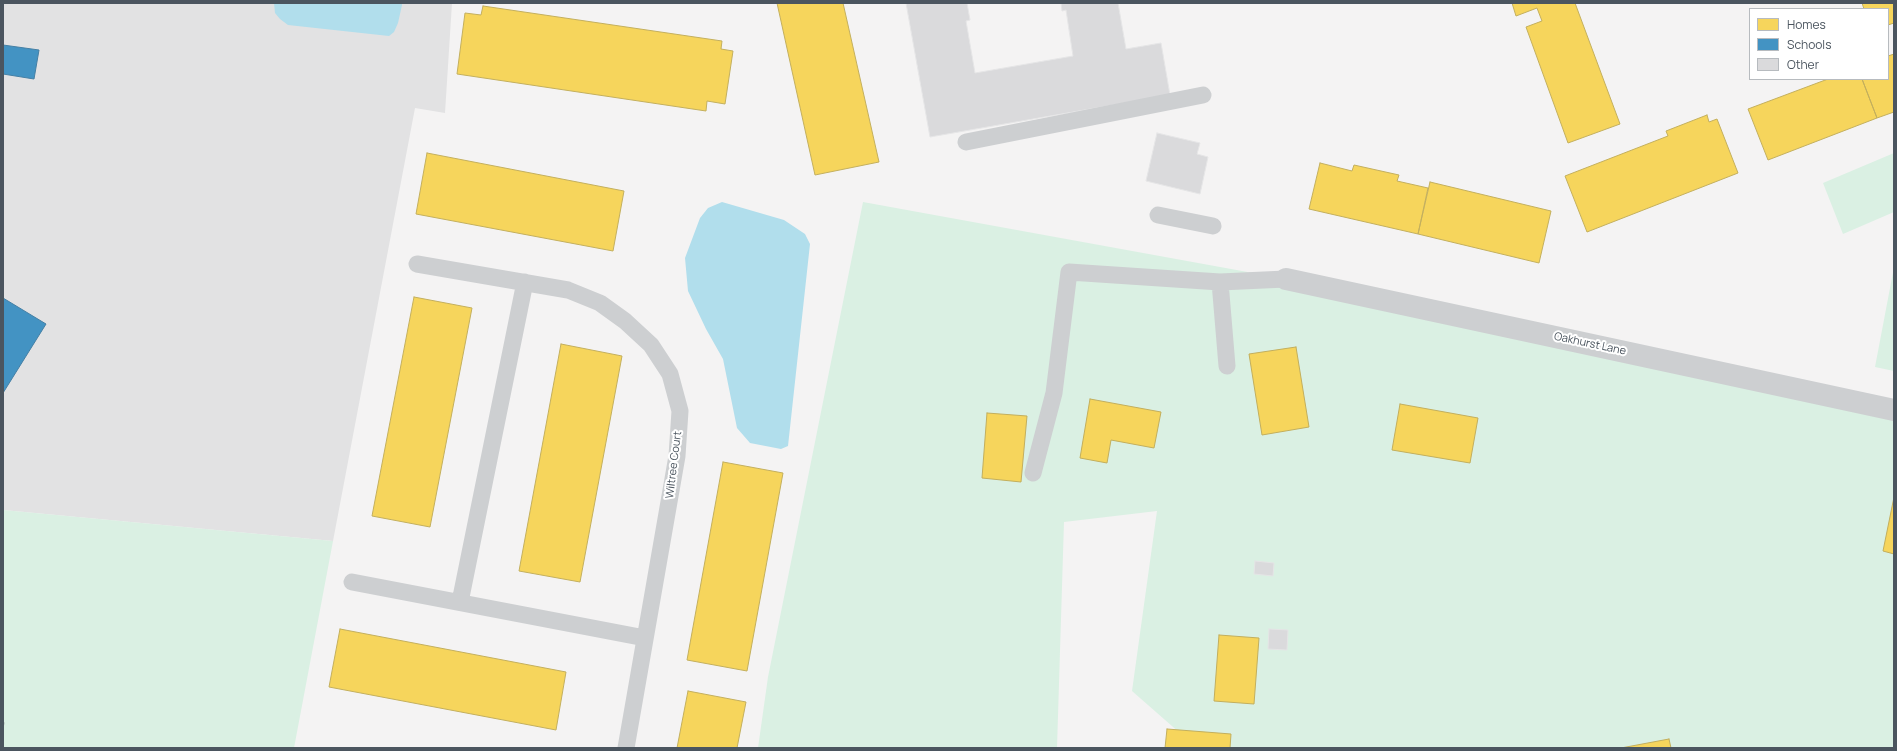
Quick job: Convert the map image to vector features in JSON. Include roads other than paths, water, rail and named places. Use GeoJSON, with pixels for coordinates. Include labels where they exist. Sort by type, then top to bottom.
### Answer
{"type":"FeatureCollection","features":[{"type":"Feature","properties":{"kind":"street","name":"Oakhurst Lane"},"geometry":{"type":"LineString","coordinates":[[1286,279],[1894,410]]}},
{"type":"Feature","properties":{"kind":"lane"},"geometry":{"type":"LineString","coordinates":[[966,142],[1203,95]]}},
{"type":"Feature","properties":{"kind":"lane"},"geometry":{"type":"LineString","coordinates":[[1158,215],[1213,226]]}},
{"type":"Feature","properties":{"kind":"lane","name":"Wiltree Court"},"geometry":{"type":"LineString","coordinates":[[417,264],[568,290],[600,303],[625,321],[651,345],[670,374],[680,411],[677,456],[626,748]]}},
{"type":"Feature","properties":{"kind":"lane"},"geometry":{"type":"LineString","coordinates":[[1032,473],[1054,393],[1069,272],[1220,282],[1286,279]]}},
{"type":"Feature","properties":{"kind":"lane"},"geometry":{"type":"LineString","coordinates":[[460,602],[525,282]]}},
{"type":"Feature","properties":{"kind":"lane"},"geometry":{"type":"LineString","coordinates":[[1220,282],[1227,366]]}},
{"type":"Feature","properties":{"kind":"lane"},"geometry":{"type":"LineString","coordinates":[[352,582],[645,638]]}},
{"type":"Feature","properties":{"kind":"water"},"geometry":{"type":"Polygon","coordinates":[[[274,3],[402,3],[402,5],[398,23],[394,32],[389,36],[288,25],[275,13],[274,3]]]}},
{"type":"Feature","properties":{"kind":"water"},"geometry":{"type":"Polygon","coordinates":[[[722,202],[784,220],[805,234],[810,244],[788,446],[781,449],[750,443],[737,428],[723,359],[706,329],[688,291],[685,258],[700,218],[708,208],[722,202]]]}}]}
